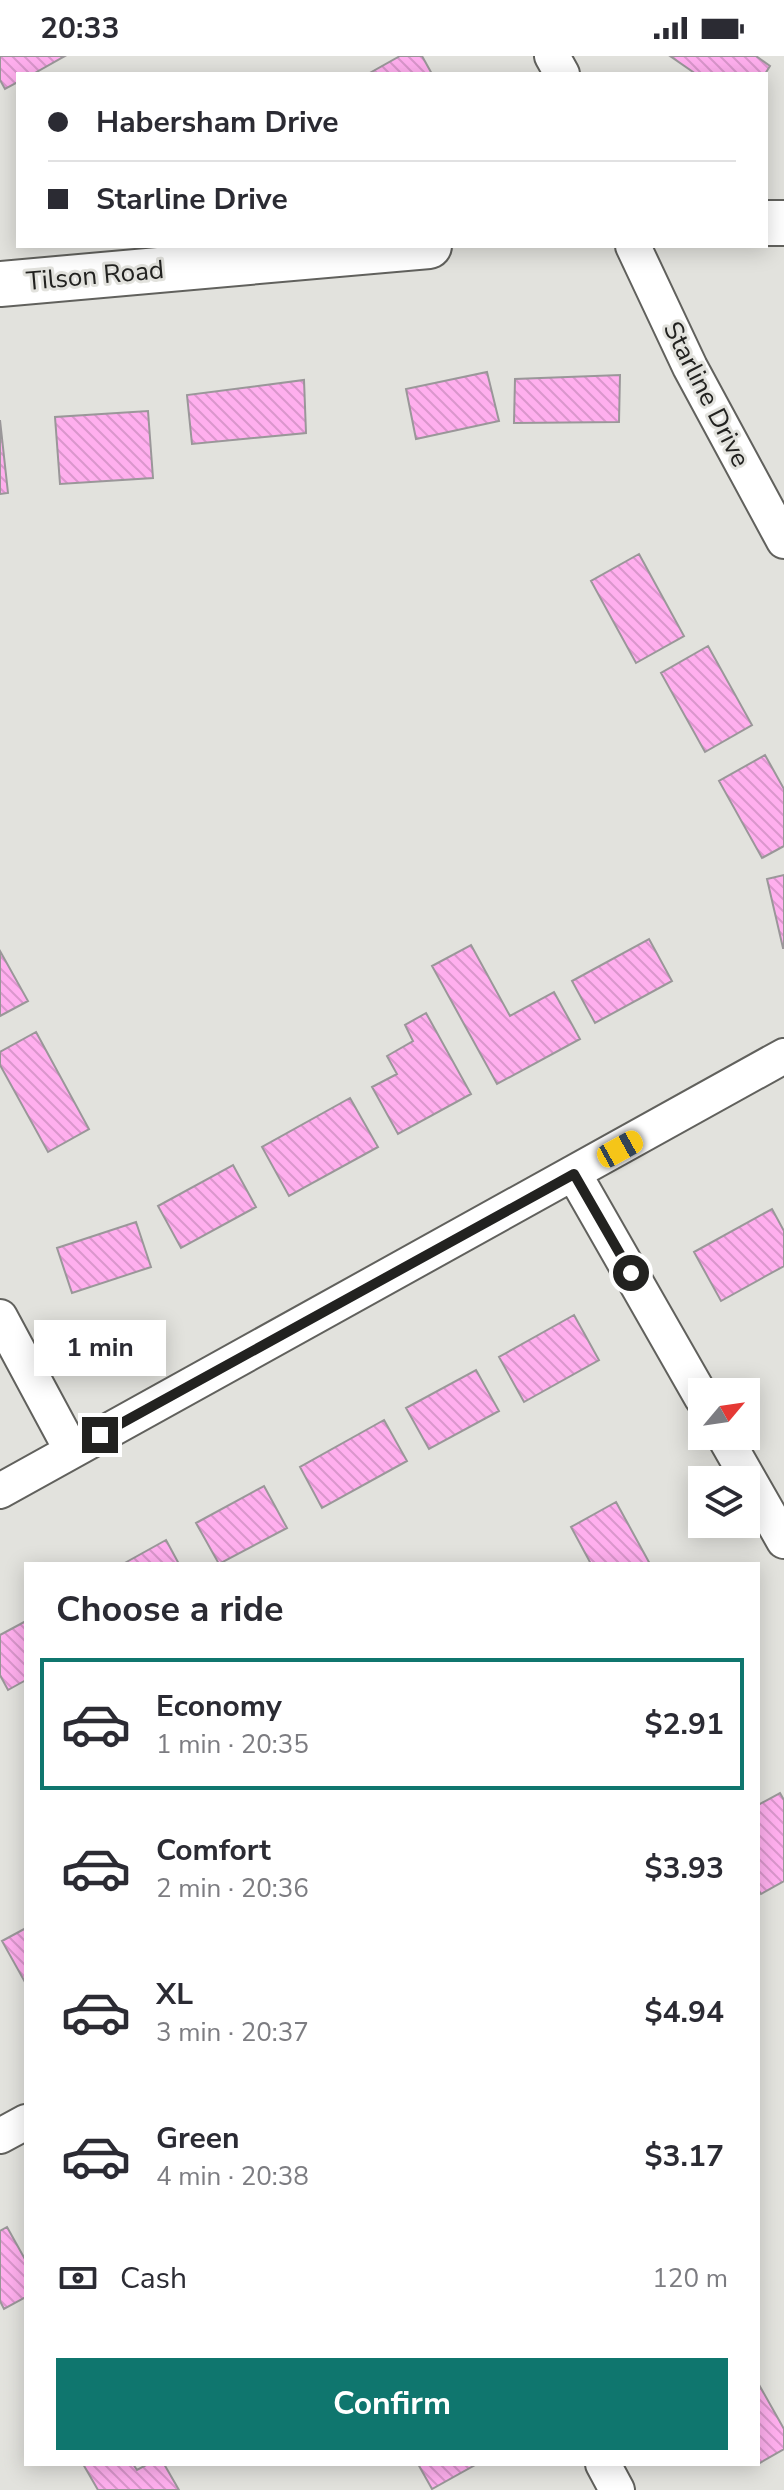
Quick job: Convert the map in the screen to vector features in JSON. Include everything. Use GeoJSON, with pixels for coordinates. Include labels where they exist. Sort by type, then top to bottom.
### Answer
{"type":"FeatureCollection","features":[{"type":"Feature","properties":{"kind":"street","name":"Tilson Road"},"geometry":{"type":"LineString","coordinates":[[0,284],[406,248]]}},
{"type":"Feature","properties":{"kind":"street","name":"Starline Drive"},"geometry":{"type":"LineString","coordinates":[[634,248],[690,367],[784,541]]}},
{"type":"Feature","properties":{"kind":"street"},"geometry":{"type":"LineString","coordinates":[[0,1491],[784,1056]]}},
{"type":"Feature","properties":{"kind":"street"},"geometry":{"type":"LineString","coordinates":[[574,1174],[691,1378]]}},
{"type":"Feature","properties":{"kind":"street"},"geometry":{"type":"LineString","coordinates":[[0,1317],[72,1451]]}},
{"type":"Feature","properties":{"kind":"street"},"geometry":{"type":"LineString","coordinates":[[732,1450],[784,1541]]}},
{"type":"Feature","properties":{"kind":"street"},"geometry":{"type":"LineString","coordinates":[[0,2136],[24,2123]]}},
{"type":"Feature","properties":{"kind":"street"},"geometry":{"type":"LineString","coordinates":[[604,2466],[617,2490]]}},
{"type":"Feature","properties":{"kind":"building"},"geometry":{"type":"Polygon","coordinates":[[[0,56],[65,56],[37,72],[16,72],[16,83],[5,89],[0,80],[0,56]]]}},
{"type":"Feature","properties":{"kind":"building"},"geometry":{"type":"Polygon","coordinates":[[[400,56],[422,56],[431,72],[372,72],[400,56]]]}},
{"type":"Feature","properties":{"kind":"building"},"geometry":{"type":"Polygon","coordinates":[[[670,56],[756,56],[770,66],[766,72],[693,72],[670,56]]]}},
{"type":"Feature","properties":{"kind":"building"},"geometry":{"type":"Polygon","coordinates":[[[487,372],[499,421],[416,439],[406,389],[487,372]]]}},
{"type":"Feature","properties":{"kind":"building"},"geometry":{"type":"Polygon","coordinates":[[[620,375],[619,422],[514,423],[515,379],[620,375]]]}},
{"type":"Feature","properties":{"kind":"building"},"geometry":{"type":"Polygon","coordinates":[[[304,380],[306,433],[192,444],[187,395],[304,380]]]}},
{"type":"Feature","properties":{"kind":"building"},"geometry":{"type":"Polygon","coordinates":[[[148,411],[153,478],[60,484],[55,417],[148,411]]]}},
{"type":"Feature","properties":{"kind":"building"},"geometry":{"type":"Polygon","coordinates":[[[0,420],[8,493],[0,494],[0,420]]]}},
{"type":"Feature","properties":{"kind":"building"},"geometry":{"type":"Polygon","coordinates":[[[639,554],[684,636],[636,663],[591,581],[639,554]]]}},
{"type":"Feature","properties":{"kind":"building"},"geometry":{"type":"Polygon","coordinates":[[[708,646],[752,725],[705,752],[661,673],[708,646]]]}},
{"type":"Feature","properties":{"kind":"building"},"geometry":{"type":"Polygon","coordinates":[[[765,755],[784,789],[784,846],[762,858],[719,781],[765,755]]]}},
{"type":"Feature","properties":{"kind":"building"},"geometry":{"type":"Polygon","coordinates":[[[784,875],[784,948],[783,948],[767,879],[784,875]]]}},
{"type":"Feature","properties":{"kind":"building"},"geometry":{"type":"Polygon","coordinates":[[[649,939],[672,981],[595,1023],[572,981],[649,939]]]}},
{"type":"Feature","properties":{"kind":"building"},"geometry":{"type":"Polygon","coordinates":[[[471,945],[510,1016],[554,992],[580,1039],[497,1084],[432,966],[471,945]]]}},
{"type":"Feature","properties":{"kind":"building"},"geometry":{"type":"Polygon","coordinates":[[[0,951],[28,1001],[0,1016],[0,951]]]}},
{"type":"Feature","properties":{"kind":"building"},"geometry":{"type":"Polygon","coordinates":[[[426,1013],[471,1094],[398,1134],[372,1087],[397,1074],[387,1056],[413,1041],[405,1025],[426,1013]]]}},
{"type":"Feature","properties":{"kind":"building"},"geometry":{"type":"Polygon","coordinates":[[[36,1032],[89,1129],[48,1152],[0,1065],[0,1052],[36,1032]]]}},
{"type":"Feature","properties":{"kind":"building"},"geometry":{"type":"Polygon","coordinates":[[[350,1098],[378,1147],[289,1196],[262,1147],[350,1098]]]}},
{"type":"Feature","properties":{"kind":"building"},"geometry":{"type":"Polygon","coordinates":[[[233,1165],[256,1207],[181,1248],[158,1206],[233,1165]]]}},
{"type":"Feature","properties":{"kind":"building"},"geometry":{"type":"Polygon","coordinates":[[[772,1209],[784,1231],[784,1266],[721,1301],[694,1252],[772,1209]]]}},
{"type":"Feature","properties":{"kind":"building"},"geometry":{"type":"Polygon","coordinates":[[[136,1222],[151,1267],[72,1293],[57,1248],[136,1222]]]}},
{"type":"Feature","properties":{"kind":"building"},"geometry":{"type":"Polygon","coordinates":[[[574,1315],[599,1360],[524,1402],[499,1357],[574,1315]]]}},
{"type":"Feature","properties":{"kind":"building"},"geometry":{"type":"Polygon","coordinates":[[[476,1370],[499,1411],[429,1449],[406,1408],[476,1370]]]}},
{"type":"Feature","properties":{"kind":"building"},"geometry":{"type":"Polygon","coordinates":[[[384,1420],[407,1461],[322,1508],[300,1467],[384,1420]]]}},
{"type":"Feature","properties":{"kind":"building"},"geometry":{"type":"Polygon","coordinates":[[[264,1486],[287,1528],[218,1562],[196,1523],[264,1486]]]}},
{"type":"Feature","properties":{"kind":"building"},"geometry":{"type":"Polygon","coordinates":[[[616,1502],[649,1562],[590,1562],[571,1527],[616,1502]]]}},
{"type":"Feature","properties":{"kind":"building"},"geometry":{"type":"Polygon","coordinates":[[[166,1540],[178,1562],[127,1562],[166,1540]]]}},
{"type":"Feature","properties":{"kind":"building"},"geometry":{"type":"Polygon","coordinates":[[[24,1622],[24,1681],[8,1690],[0,1675],[0,1635],[24,1622]]]}},
{"type":"Feature","properties":{"kind":"building"},"geometry":{"type":"Polygon","coordinates":[[[780,1793],[784,1800],[784,1881],[761,1894],[760,1892],[760,1804],[780,1793]]]}},
{"type":"Feature","properties":{"kind":"building"},"geometry":{"type":"Polygon","coordinates":[[[24,1929],[24,1980],[2,1941],[24,1929]]]}},
{"type":"Feature","properties":{"kind":"building"},"geometry":{"type":"Polygon","coordinates":[[[7,2227],[24,2257],[24,2298],[4,2309],[0,2301],[0,2231],[7,2227]]]}},
{"type":"Feature","properties":{"kind":"building"},"geometry":{"type":"Polygon","coordinates":[[[760,2387],[784,2429],[784,2449],[760,2463],[760,2387]]]}},
{"type":"Feature","properties":{"kind":"building"},"geometry":{"type":"Polygon","coordinates":[[[84,2466],[134,2466],[137,2470],[144,2466],[165,2466],[179,2490],[98,2490],[84,2466]]]}},
{"type":"Feature","properties":{"kind":"building"},"geometry":{"type":"Polygon","coordinates":[[[419,2466],[473,2466],[432,2489],[419,2466]]]}},
{"type":"Feature","properties":{"kind":"route"},"geometry":{"type":"LineString","coordinates":[[100,1435],[574,1174],[631,1273]]}}]}
